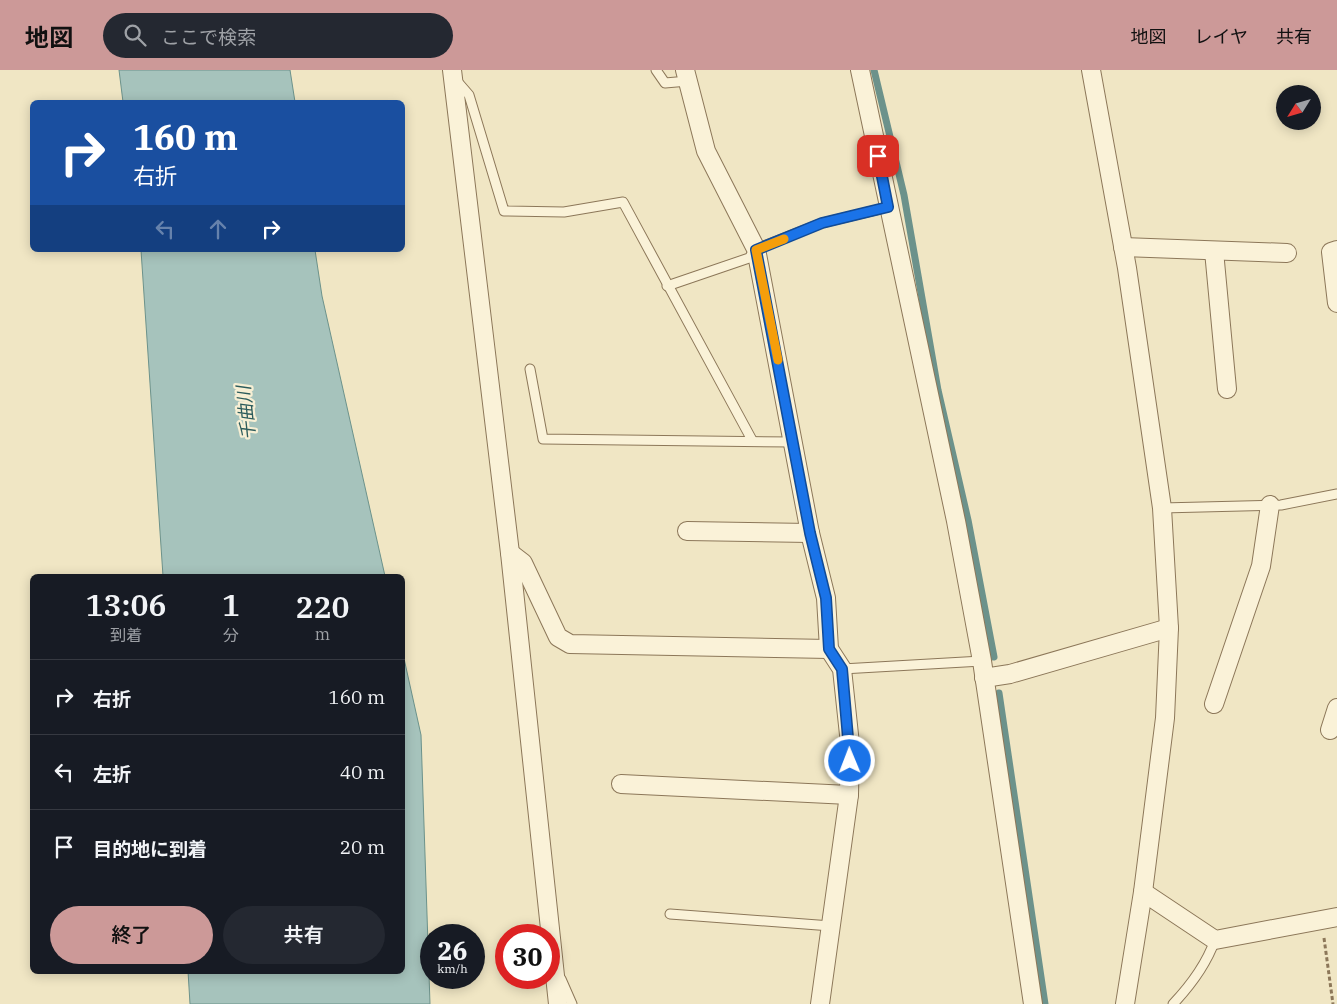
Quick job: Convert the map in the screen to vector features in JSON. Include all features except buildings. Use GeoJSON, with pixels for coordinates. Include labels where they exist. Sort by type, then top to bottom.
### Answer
{"type":"FeatureCollection","features":[{"type":"Feature","properties":{"kind":"street"},"geometry":{"type":"LineString","coordinates":[[860,70],[956,521],[983,670],[1034,1004]]}},
{"type":"Feature","properties":{"kind":"street"},"geometry":{"type":"LineString","coordinates":[[1091,70],[1123,247],[1162,508],[1169,628],[1165,718],[1143,892],[1125,1004]]}},
{"type":"Feature","properties":{"kind":"street"},"geometry":{"type":"LineString","coordinates":[[453,73],[510,553],[551,924]]}},
{"type":"Feature","properties":{"kind":"street"},"geometry":{"type":"LineString","coordinates":[[686,75],[706,151],[756,250],[810,533],[826,598],[829,649],[842,669],[850,744],[849,795],[820,1004]]}},
{"type":"Feature","properties":{"kind":"street"},"geometry":{"type":"LineString","coordinates":[[1123,247],[1287,253]]}},
{"type":"Feature","properties":{"kind":"street"},"geometry":{"type":"LineString","coordinates":[[1337,250],[1331,252],[1337,303]]}},
{"type":"Feature","properties":{"kind":"street"},"geometry":{"type":"LineString","coordinates":[[1214,251],[1227,389]]}},
{"type":"Feature","properties":{"kind":"street"},"geometry":{"type":"LineString","coordinates":[[1214,704],[1261,566],[1270,505]]}},
{"type":"Feature","properties":{"kind":"street"},"geometry":{"type":"LineString","coordinates":[[687,531],[810,533]]}},
{"type":"Feature","properties":{"kind":"street"},"geometry":{"type":"LineString","coordinates":[[510,553],[523,563],[558,638],[570,644],[829,649]]}},
{"type":"Feature","properties":{"kind":"street"},"geometry":{"type":"LineString","coordinates":[[983,670],[1010,674],[1169,628]]}},
{"type":"Feature","properties":{"kind":"street"},"geometry":{"type":"LineString","coordinates":[[1330,730],[1337,708]]}},
{"type":"Feature","properties":{"kind":"street"},"geometry":{"type":"LineString","coordinates":[[621,784],[849,795]]}},
{"type":"Feature","properties":{"kind":"street"},"geometry":{"type":"LineString","coordinates":[[1143,892],[1215,940],[1329,919]]}},
{"type":"Feature","properties":{"kind":"street"},"geometry":{"type":"LineString","coordinates":[[557,989],[558,1004]]}},
{"type":"Feature","properties":{"kind":"lane"},"geometry":{"type":"LineString","coordinates":[[656,70],[665,83],[686,75]]}},
{"type":"Feature","properties":{"kind":"lane"},"geometry":{"type":"LineString","coordinates":[[453,73],[469,95],[504,211],[564,212],[623,202],[752,440]]}},
{"type":"Feature","properties":{"kind":"lane"},"geometry":{"type":"LineString","coordinates":[[667,286],[749,258],[756,250],[822,223],[888,207]]}},
{"type":"Feature","properties":{"kind":"lane"},"geometry":{"type":"LineString","coordinates":[[530,369],[543,439],[752,440],[793,442]]}},
{"type":"Feature","properties":{"kind":"lane"},"geometry":{"type":"LineString","coordinates":[[1162,508],[1270,505],[1337,494]]}},
{"type":"Feature","properties":{"kind":"lane"},"geometry":{"type":"LineString","coordinates":[[842,669],[983,670]]}},
{"type":"Feature","properties":{"kind":"lane"},"geometry":{"type":"LineString","coordinates":[[670,914],[831,926]]}},
{"type":"Feature","properties":{"kind":"lane"},"geometry":{"type":"LineString","coordinates":[[1173,1004],[1189,987],[1209,956],[1215,940]]}},
{"type":"Feature","properties":{"kind":"lane"},"geometry":{"type":"LineString","coordinates":[[560,976],[572,1004]]}},
{"type":"Feature","properties":{"kind":"path"},"geometry":{"type":"LineString","coordinates":[[1329,919],[1334,1004]]}},
{"type":"Feature","properties":{"kind":"water"},"geometry":{"type":"Polygon","coordinates":[[[119,70],[290,70],[295,100],[123,100],[119,70]]]}},
{"type":"Feature","properties":{"kind":"water","name":"千曲川"},"geometry":{"type":"Polygon","coordinates":[[[141,252],[315,252],[322,296],[385,574],[163,574],[141,252]]]}},
{"type":"Feature","properties":{"kind":"water"},"geometry":{"type":"Polygon","coordinates":[[[405,663],[421,735],[427,924],[420,924],[420,989],[429,989],[430,1004],[190,1004],[188,974],[405,974],[405,663]]]}},
{"type":"Feature","properties":{"kind":"waterway"},"geometry":{"type":"LineString","coordinates":[[874,70],[904,195],[938,390],[968,520],[994,657]]}},
{"type":"Feature","properties":{"kind":"waterway"},"geometry":{"type":"LineString","coordinates":[[999,693],[1045,1004]]}},
{"type":"Feature","properties":{"kind":"slow traffic"},"geometry":{"type":"LineString","coordinates":[[778,360],[756,250],[784,239]]}},
{"type":"Feature","properties":{"kind":"route"},"geometry":{"type":"LineString","coordinates":[[850,761],[842,669],[829,649],[826,598],[810,533],[756,250],[822,223],[888,207],[878,156]]}}]}
